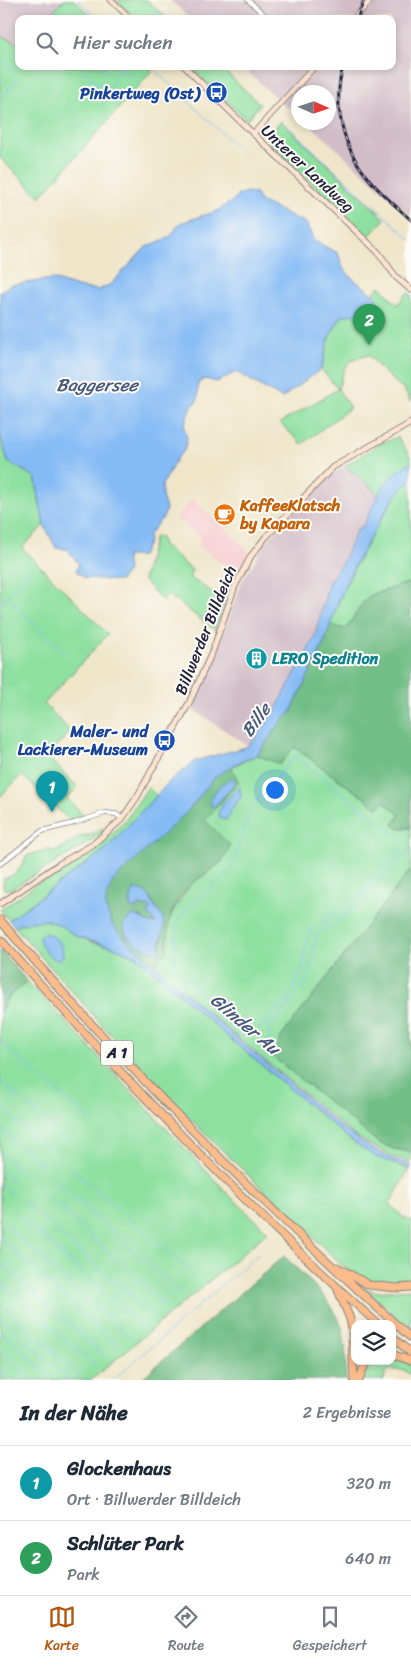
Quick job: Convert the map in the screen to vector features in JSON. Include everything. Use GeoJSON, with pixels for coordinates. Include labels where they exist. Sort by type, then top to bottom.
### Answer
{"type":"FeatureCollection","features":[{"type":"Feature","properties":{"kind":"highway","name":"A 1"},"geometry":{"type":"LineString","coordinates":[[0,920],[129,1065],[241,1180],[330,1265],[411,1338]]}},
{"type":"Feature","properties":{"kind":"highway","name":"A 1"},"geometry":{"type":"LineString","coordinates":[[0,939],[61,1008],[177,1131],[239,1194],[337,1288],[373,1320]]}},
{"type":"Feature","properties":{"kind":"highway"},"geometry":{"type":"LineString","coordinates":[[330,1265],[369,1285],[397,1288],[411,1287]]}},
{"type":"Feature","properties":{"kind":"highway"},"geometry":{"type":"LineString","coordinates":[[337,1288],[352,1328],[354,1380]]}},
{"type":"Feature","properties":{"kind":"highway"},"geometry":{"type":"LineString","coordinates":[[396,1340],[411,1353]]}},
{"type":"Feature","properties":{"kind":"highway"},"geometry":{"type":"LineString","coordinates":[[396,1355],[411,1361]]}},
{"type":"Feature","properties":{"kind":"highway"},"geometry":{"type":"LineString","coordinates":[[359,1380],[366,1365]]}},
{"type":"Feature","properties":{"kind":"street"},"geometry":{"type":"LineString","coordinates":[[111,0],[127,15]]}},
{"type":"Feature","properties":{"kind":"street"},"geometry":{"type":"LineString","coordinates":[[248,0],[265,15]]}},
{"type":"Feature","properties":{"kind":"street"},"geometry":{"type":"LineString","coordinates":[[357,15],[370,0]]}},
{"type":"Feature","properties":{"kind":"street","name":"Unterer Landweg"},"geometry":{"type":"LineString","coordinates":[[188,70],[378,252],[396,277],[411,290]]}},
{"type":"Feature","properties":{"kind":"street"},"geometry":{"type":"LineString","coordinates":[[253,134],[311,70]]}},
{"type":"Feature","properties":{"kind":"street","name":"Billwerder Billdeich"},"geometry":{"type":"LineString","coordinates":[[1,903],[59,864],[92,845],[122,819],[137,797],[189,703],[213,650],[235,586],[251,556],[265,538],[333,467],[411,423]]}},
{"type":"Feature","properties":{"kind":"street"},"geometry":{"type":"LineString","coordinates":[[0,864],[42,831],[105,813],[116,814],[122,819]]}},
{"type":"Feature","properties":{"kind":"shaded area"},"geometry":{"type":"Polygon","coordinates":[[[0,0],[64,0],[50,15],[15,15],[15,42],[0,36],[0,0]]]}},
{"type":"Feature","properties":{"kind":"shaded area"},"geometry":{"type":"Polygon","coordinates":[[[170,0],[411,0],[411,216],[316,130],[336,130],[336,85],[291,85],[291,106],[287,108],[246,70],[396,70],[396,15],[186,15],[170,0]]]}},
{"type":"Feature","properties":{"kind":"shaded area"},"geometry":{"type":"Polygon","coordinates":[[[345,466],[379,494],[362,528],[358,529],[343,561],[329,582],[315,636],[267,722],[254,740],[247,745],[191,708],[213,663],[241,583],[267,541],[323,480],[345,466]]]}},
{"type":"Feature","properties":{"kind":"shaded area"},"geometry":{"type":"Polygon","coordinates":[[[192,499],[250,552],[237,574],[198,545],[201,539],[176,518],[192,499]]]}},
{"type":"Feature","properties":{"kind":"green space"},"geometry":{"type":"Polygon","coordinates":[[[64,0],[74,0],[90,15],[50,15],[64,0]]]}},
{"type":"Feature","properties":{"kind":"green space"},"geometry":{"type":"Polygon","coordinates":[[[117,0],[147,0],[164,15],[133,15],[117,0]]]}},
{"type":"Feature","properties":{"kind":"green space"},"geometry":{"type":"Polygon","coordinates":[[[0,36],[15,42],[15,70],[152,71],[40,197],[0,158],[0,36]]]}},
{"type":"Feature","properties":{"kind":"green space"},"geometry":{"type":"Polygon","coordinates":[[[193,70],[223,70],[260,104],[247,120],[193,70]]]}},
{"type":"Feature","properties":{"kind":"green space"},"geometry":{"type":"Polygon","coordinates":[[[281,121],[385,219],[368,237],[268,141],[268,135],[281,121]]]}},
{"type":"Feature","properties":{"kind":"green space"},"geometry":{"type":"Polygon","coordinates":[[[380,286],[397,305],[408,292],[411,295],[411,403],[404,389],[389,377],[368,355],[350,361],[344,370],[338,389],[321,369],[330,335],[342,316],[354,314],[367,325],[380,306],[373,294],[380,286]]]}},
{"type":"Feature","properties":{"kind":"green space"},"geometry":{"type":"Polygon","coordinates":[[[338,389],[350,408],[302,444],[280,423],[338,389]]]}},
{"type":"Feature","properties":{"kind":"green space"},"geometry":{"type":"Polygon","coordinates":[[[0,434],[8,462],[35,477],[44,525],[22,548],[108,634],[44,704],[71,732],[46,755],[78,787],[67,798],[84,816],[69,820],[22,775],[0,797],[0,434]]]}},
{"type":"Feature","properties":{"kind":"green space"},"geometry":{"type":"Polygon","coordinates":[[[398,437],[411,458],[411,462],[393,476],[379,494],[345,466],[378,445],[398,437]]]}},
{"type":"Feature","properties":{"kind":"green space"},"geometry":{"type":"Polygon","coordinates":[[[411,480],[411,582],[370,595],[364,601],[346,630],[330,625],[352,571],[394,499],[411,480]]]}},
{"type":"Feature","properties":{"kind":"green space"},"geometry":{"type":"Polygon","coordinates":[[[155,536],[161,538],[163,545],[192,570],[189,577],[225,601],[215,630],[169,595],[163,601],[143,580],[155,536]]]}},
{"type":"Feature","properties":{"kind":"green space"},"geometry":{"type":"Polygon","coordinates":[[[411,582],[411,828],[398,828],[393,825],[400,815],[384,801],[378,808],[294,747],[280,764],[257,755],[283,719],[290,714],[324,643],[330,625],[346,629],[364,601],[371,595],[411,582]]]}},
{"type":"Feature","properties":{"kind":"green space"},"geometry":{"type":"Polygon","coordinates":[[[294,747],[378,808],[383,801],[400,815],[393,825],[398,828],[411,828],[411,869],[281,1037],[278,1046],[271,1055],[379,1143],[394,1149],[411,1152],[411,1162],[393,1157],[356,1137],[152,965],[167,953],[169,920],[175,908],[191,884],[221,863],[230,845],[205,820],[238,782],[231,767],[257,755],[280,764],[294,747]]]}},
{"type":"Feature","properties":{"kind":"green space"},"geometry":{"type":"Polygon","coordinates":[[[231,767],[239,782],[205,820],[230,845],[220,863],[189,886],[178,901],[169,922],[167,953],[152,965],[106,923],[102,893],[107,881],[214,777],[231,767]],[[134,890],[130,904],[137,907],[141,905],[150,907],[155,923],[144,921],[140,916],[126,922],[124,931],[128,938],[145,949],[160,946],[163,919],[154,904],[142,890],[134,890]]]}},
{"type":"Feature","properties":{"kind":"green space"},"geometry":{"type":"Polygon","coordinates":[[[148,787],[157,796],[106,849],[9,920],[0,910],[57,870],[96,847],[111,835],[128,817],[148,787]]]}},
{"type":"Feature","properties":{"kind":"green space"},"geometry":{"type":"Polygon","coordinates":[[[103,828],[104,831],[88,843],[11,889],[5,890],[3,885],[4,879],[12,876],[18,870],[26,856],[52,850],[53,853],[81,836],[90,835],[103,828]]]}},
{"type":"Feature","properties":{"kind":"green space"},"geometry":{"type":"Polygon","coordinates":[[[411,869],[411,1152],[394,1149],[379,1143],[271,1055],[278,1046],[281,1037],[411,869]]]}},
{"type":"Feature","properties":{"kind":"green space"},"geometry":{"type":"Polygon","coordinates":[[[40,920],[58,924],[91,942],[116,948],[138,957],[228,1037],[352,1141],[397,1165],[409,1169],[390,1204],[404,1218],[411,1221],[411,1282],[391,1284],[375,1282],[361,1277],[344,1267],[189,1118],[102,1025],[15,927],[19,924],[40,920]]]}},
{"type":"Feature","properties":{"kind":"green space"},"geometry":{"type":"Polygon","coordinates":[[[0,950],[27,981],[9,996],[0,1012],[0,950]]]}},
{"type":"Feature","properties":{"kind":"green space"},"geometry":{"type":"Polygon","coordinates":[[[27,981],[230,1196],[268,1232],[91,1380],[0,1380],[0,1012],[9,996],[27,981]]]}},
{"type":"Feature","properties":{"kind":"green space"},"geometry":{"type":"Polygon","coordinates":[[[284,1256],[323,1295],[340,1322],[345,1343],[346,1380],[140,1380],[284,1256]]]}},
{"type":"Feature","properties":{"kind":"green space"},"geometry":{"type":"Polygon","coordinates":[[[363,1287],[376,1292],[411,1289],[411,1330],[363,1287]]]}},
{"type":"Feature","properties":{"kind":"green space"},"geometry":{"type":"Polygon","coordinates":[[[396,1358],[411,1364],[411,1375],[404,1370],[388,1370],[384,1380],[362,1380],[369,1365],[396,1365],[396,1358]]]}},
{"type":"Feature","properties":{"kind":"water","name":"Baggersee"},"geometry":{"type":"Polygon","coordinates":[[[246,192],[255,193],[260,201],[306,223],[314,241],[338,253],[343,268],[352,278],[373,294],[380,306],[375,323],[367,325],[354,314],[342,316],[330,335],[321,369],[282,398],[236,372],[217,382],[205,379],[198,383],[198,399],[190,409],[184,426],[187,439],[184,451],[177,458],[162,485],[162,496],[166,509],[164,516],[148,536],[149,541],[142,556],[126,556],[128,571],[120,581],[85,578],[76,571],[79,564],[67,549],[56,548],[44,525],[35,477],[8,462],[0,434],[0,292],[10,285],[53,279],[77,287],[98,290],[111,284],[146,247],[170,237],[180,223],[217,211],[234,200],[238,195],[246,192]]]}},
{"type":"Feature","properties":{"kind":"water"},"geometry":{"type":"Polygon","coordinates":[[[411,462],[411,480],[394,497],[353,568],[339,600],[324,643],[290,714],[283,719],[257,755],[237,763],[215,777],[187,812],[113,881],[106,897],[106,909],[113,926],[120,934],[183,992],[333,1121],[377,1151],[411,1165],[411,1169],[376,1157],[352,1141],[228,1037],[138,957],[116,948],[78,937],[58,924],[47,920],[19,924],[15,927],[9,920],[106,849],[170,781],[195,761],[246,747],[254,740],[276,709],[315,636],[329,582],[343,561],[358,528],[362,528],[384,485],[411,462]]]}},
{"type":"Feature","properties":{"kind":"water"},"geometry":{"type":"Polygon","coordinates":[[[232,778],[235,779],[230,789],[214,807],[211,806],[214,793],[220,786],[232,778]]]}},
{"type":"Feature","properties":{"kind":"water"},"geometry":{"type":"Polygon","coordinates":[[[240,787],[241,797],[233,807],[227,820],[220,818],[218,813],[224,802],[240,787]]]}},
{"type":"Feature","properties":{"kind":"water"},"geometry":{"type":"Polygon","coordinates":[[[134,890],[142,890],[149,896],[163,917],[164,927],[160,944],[161,952],[142,948],[132,941],[125,931],[123,925],[133,915],[149,923],[155,923],[147,912],[151,909],[150,907],[141,905],[135,909],[131,908],[131,897],[134,890]]]}},
{"type":"Feature","properties":{"kind":"water"},"geometry":{"type":"Polygon","coordinates":[[[44,933],[55,938],[60,944],[63,956],[59,960],[51,957],[43,948],[39,936],[44,933]]]}},
{"type":"Feature","properties":{"kind":"waterway"},"geometry":{"type":"LineString","coordinates":[[78,0],[94,15]]}},
{"type":"Feature","properties":{"kind":"waterway"},"geometry":{"type":"LineString","coordinates":[[0,59],[13,70]]}},
{"type":"Feature","properties":{"kind":"waterway"},"geometry":{"type":"LineString","coordinates":[[82,70],[101,87]]}},
{"type":"Feature","properties":{"kind":"waterway"},"geometry":{"type":"LineString","coordinates":[[104,70],[108,74]]}},
{"type":"Feature","properties":{"kind":"waterway"},"geometry":{"type":"LineString","coordinates":[[105,104],[110,86],[120,70]]}},
{"type":"Feature","properties":{"kind":"waterway"},"geometry":{"type":"LineString","coordinates":[[123,70],[138,83]]}},
{"type":"Feature","properties":{"kind":"waterway"},"geometry":{"type":"LineString","coordinates":[[154,70],[236,146]]}},
{"type":"Feature","properties":{"kind":"waterway"},"geometry":{"type":"LineString","coordinates":[[0,79],[4,83]]}},
{"type":"Feature","properties":{"kind":"waterway"},"geometry":{"type":"LineString","coordinates":[[0,101],[17,79]]}},
{"type":"Feature","properties":{"kind":"waterway"},"geometry":{"type":"LineString","coordinates":[[286,125],[411,240]]}},
{"type":"Feature","properties":{"kind":"waterway"},"geometry":{"type":"LineString","coordinates":[[0,605],[31,569]]}},
{"type":"Feature","properties":{"kind":"waterway"},"geometry":{"type":"LineString","coordinates":[[12,602],[64,653]]}},
{"type":"Feature","properties":{"kind":"waterway","name":"Glinder Au"},"geometry":{"type":"LineString","coordinates":[[401,848],[375,875],[364,893],[312,929],[307,940],[303,968],[288,998],[251,1036],[175,969],[176,921],[232,867],[252,807],[295,756],[405,843]]}},
{"type":"Feature","properties":{"kind":"waterway","name":"Glinder Au"},"geometry":{"type":"LineString","coordinates":[[272,1052],[264,1045],[269,1040],[268,1027],[287,1007],[303,985],[311,964],[318,934],[368,899],[386,871],[409,852]]}},
{"type":"Feature","properties":{"kind":"waterway"},"geometry":{"type":"LineString","coordinates":[[0,1004],[11,990]]}},
{"type":"Feature","properties":{"kind":"waterway"},"geometry":{"type":"LineString","coordinates":[[0,1042],[94,1123]]}},
{"type":"Feature","properties":{"kind":"waterway"},"geometry":{"type":"LineString","coordinates":[[0,1081],[66,1140]]}},
{"type":"Feature","properties":{"kind":"waterway"},"geometry":{"type":"LineString","coordinates":[[0,1106],[47,1148]]}},
{"type":"Feature","properties":{"kind":"waterway"},"geometry":{"type":"LineString","coordinates":[[0,1128],[42,1165]]}},
{"type":"Feature","properties":{"kind":"waterway"},"geometry":{"type":"LineString","coordinates":[[0,1154],[24,1175]]}},
{"type":"Feature","properties":{"kind":"waterway"},"geometry":{"type":"LineString","coordinates":[[71,1168],[189,1270]]}},
{"type":"Feature","properties":{"kind":"waterway"},"geometry":{"type":"LineString","coordinates":[[0,1171],[15,1183]]}},
{"type":"Feature","properties":{"kind":"waterway"},"geometry":{"type":"LineString","coordinates":[[54,1179],[181,1293]]}},
{"type":"Feature","properties":{"kind":"waterway"},"geometry":{"type":"LineString","coordinates":[[0,1183],[12,1194]]}},
{"type":"Feature","properties":{"kind":"waterway"},"geometry":{"type":"LineString","coordinates":[[40,1189],[166,1306]]}},
{"type":"Feature","properties":{"kind":"waterway"},"geometry":{"type":"LineString","coordinates":[[23,1201],[155,1318]]}},
{"type":"Feature","properties":{"kind":"waterway"},"geometry":{"type":"LineString","coordinates":[[15,1212],[141,1325]]}},
{"type":"Feature","properties":{"kind":"waterway"},"geometry":{"type":"LineString","coordinates":[[5,1225],[132,1339]]}},
{"type":"Feature","properties":{"kind":"waterway"},"geometry":{"type":"LineString","coordinates":[[0,1238],[120,1348]]}},
{"type":"Feature","properties":{"kind":"waterway"},"geometry":{"type":"LineString","coordinates":[[113,1380],[260,1253]]}},
{"type":"Feature","properties":{"kind":"waterway"},"geometry":{"type":"LineString","coordinates":[[0,1262],[105,1356]]}},
{"type":"Feature","properties":{"kind":"waterway"},"geometry":{"type":"LineString","coordinates":[[0,1281],[95,1366]]}},
{"type":"Feature","properties":{"kind":"waterway"},"geometry":{"type":"LineString","coordinates":[[0,1303],[81,1378]]}},
{"type":"Feature","properties":{"kind":"waterway"},"geometry":{"type":"LineString","coordinates":[[0,1318],[69,1380]]}},
{"type":"Feature","properties":{"kind":"waterway"},"geometry":{"type":"LineString","coordinates":[[0,1330],[55,1380]]}},
{"type":"Feature","properties":{"kind":"waterway"},"geometry":{"type":"LineString","coordinates":[[0,1351],[32,1380]]}},
{"type":"Feature","properties":{"kind":"waterway"},"geometry":{"type":"LineString","coordinates":[[0,1369],[12,1380]]}},
{"type":"Feature","properties":{"kind":"railway"},"geometry":{"type":"LineString","coordinates":[[358,15],[364,0]]}},
{"type":"Feature","properties":{"kind":"railway"},"geometry":{"type":"LineString","coordinates":[[342,70],[339,96],[340,111],[342,126],[352,154],[374,185],[411,220]]}},
{"type":"Feature","properties":{"kind":"place","name":"Pinkertweg (Ost)"},"geometry":{"type":"Point","coordinates":[216,93]}},
{"type":"Feature","properties":{"kind":"place","name":"Schlüter Park"},"geometry":{"type":"Point","coordinates":[369,345]}},
{"type":"Feature","properties":{"kind":"place","name":"KaffeeKlatsch by Kapara"},"geometry":{"type":"Point","coordinates":[224,514]}},
{"type":"Feature","properties":{"kind":"place","name":"LERO Spedition"},"geometry":{"type":"Point","coordinates":[256,658]}},
{"type":"Feature","properties":{"kind":"place","name":"Maler- und Lackierer-Museum"},"geometry":{"type":"Point","coordinates":[164,740]}},
{"type":"Feature","properties":{"kind":"place","name":"Glockenhaus"},"geometry":{"type":"Point","coordinates":[52,812]}},
{"type":"Feature","properties":{"kind":"water label","name":"Bille"},"geometry":{"type":"Point","coordinates":[256,720]}}]}
